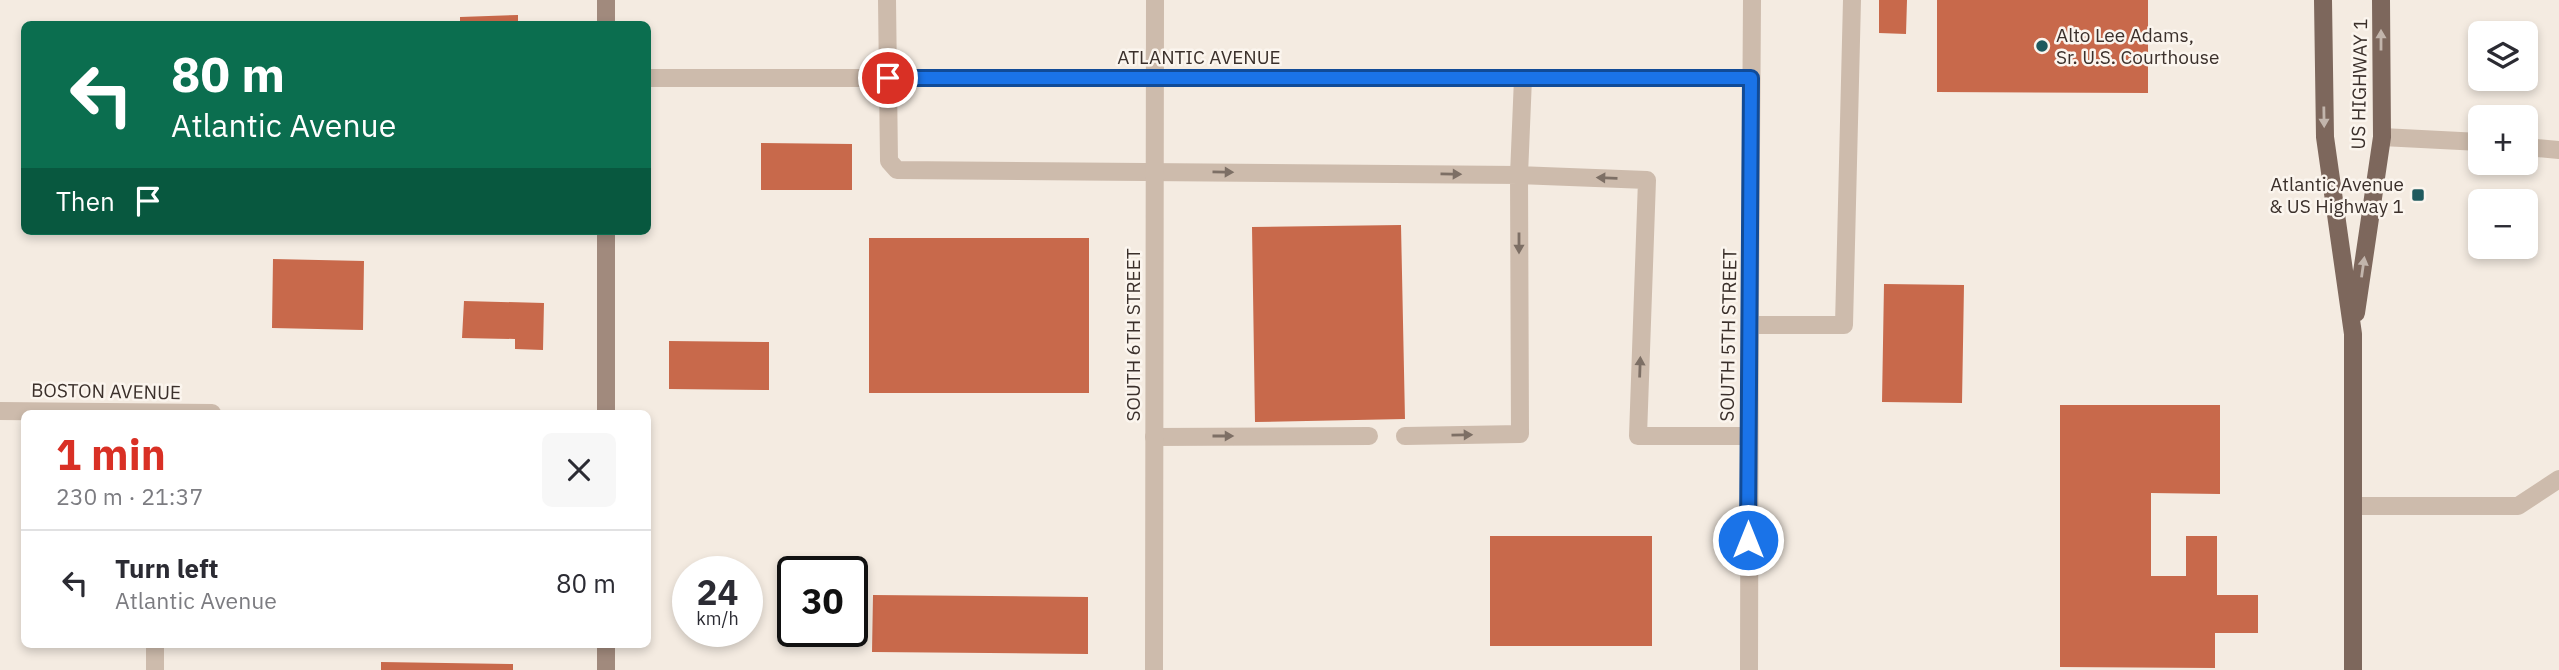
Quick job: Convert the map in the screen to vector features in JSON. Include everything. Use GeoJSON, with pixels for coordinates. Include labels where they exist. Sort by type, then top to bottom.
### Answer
{"type":"FeatureCollection","features":[{"type":"Feature","properties":{"kind":"main road","name":"US HIGHWAY 1"},"geometry":{"type":"LineString","coordinates":[[2323,0],[2325,137],[2353,334],[2353,670]]}},
{"type":"Feature","properties":{"kind":"main road","name":"US HIGHWAY 1"},"geometry":{"type":"LineString","coordinates":[[2353,334],[2382,137],[2381,0]]}},
{"type":"Feature","properties":{"kind":"street"},"geometry":{"type":"LineString","coordinates":[[606,0],[606,21]]}},
{"type":"Feature","properties":{"kind":"street"},"geometry":{"type":"LineString","coordinates":[[887,0],[890,161],[898,170],[1519,175],[1647,180],[1638,436],[1748,436]]}},
{"type":"Feature","properties":{"kind":"street","name":"SOUTH 6TH STREET"},"geometry":{"type":"LineString","coordinates":[[1154,670],[1155,0]]}},
{"type":"Feature","properties":{"kind":"street","name":"SOUTH 5TH STREET"},"geometry":{"type":"LineString","coordinates":[[1749,670],[1752,0]]}},
{"type":"Feature","properties":{"kind":"street"},"geometry":{"type":"LineString","coordinates":[[1751,325],[1844,325],[1852,0]]}},
{"type":"Feature","properties":{"kind":"street","name":"ATLANTIC AVENUE"},"geometry":{"type":"LineString","coordinates":[[651,78],[1751,78]]}},
{"type":"Feature","properties":{"kind":"street"},"geometry":{"type":"LineString","coordinates":[[1405,436],[1520,434],[1519,175],[1523,78]]}},
{"type":"Feature","properties":{"kind":"street"},"geometry":{"type":"LineString","coordinates":[[2382,137],[2468,141]]}},
{"type":"Feature","properties":{"kind":"street"},"geometry":{"type":"LineString","coordinates":[[2538,148],[2559,150]]}},
{"type":"Feature","properties":{"kind":"street"},"geometry":{"type":"LineString","coordinates":[[606,235],[606,410]]}},
{"type":"Feature","properties":{"kind":"street","name":"BOSTON AVENUE"},"geometry":{"type":"LineString","coordinates":[[0,411],[21,411]]}},
{"type":"Feature","properties":{"kind":"street"},"geometry":{"type":"LineString","coordinates":[[1154,437],[1369,436]]}},
{"type":"Feature","properties":{"kind":"street"},"geometry":{"type":"LineString","coordinates":[[2353,506],[2518,506],[2559,479]]}},
{"type":"Feature","properties":{"kind":"street"},"geometry":{"type":"LineString","coordinates":[[155,648],[155,670]]}},
{"type":"Feature","properties":{"kind":"street"},"geometry":{"type":"LineString","coordinates":[[606,648],[606,670]]}},
{"type":"Feature","properties":{"kind":"building"},"geometry":{"type":"Polygon","coordinates":[[[1879,0],[1907,0],[1906,34],[1879,33],[1879,0]]]}},
{"type":"Feature","properties":{"kind":"building","name":"Alto Lee Adams, Sr. U.S. Courthouse"},"geometry":{"type":"Polygon","coordinates":[[[1937,0],[2148,0],[2148,93],[1937,92],[1937,0]]]}},
{"type":"Feature","properties":{"kind":"building"},"geometry":{"type":"Polygon","coordinates":[[[518,15],[518,21],[460,21],[460,17],[518,15]]]}},
{"type":"Feature","properties":{"kind":"building"},"geometry":{"type":"Polygon","coordinates":[[[761,143],[852,144],[852,190],[761,190],[761,143]]]}},
{"type":"Feature","properties":{"kind":"building"},"geometry":{"type":"Polygon","coordinates":[[[1401,225],[1405,419],[1255,422],[1252,227],[1401,225]]]}},
{"type":"Feature","properties":{"kind":"building"},"geometry":{"type":"Polygon","coordinates":[[[869,238],[1089,238],[1089,393],[869,393],[869,238]]]}},
{"type":"Feature","properties":{"kind":"building"},"geometry":{"type":"Polygon","coordinates":[[[273,259],[364,261],[363,330],[272,328],[273,259]]]}},
{"type":"Feature","properties":{"kind":"building"},"geometry":{"type":"Polygon","coordinates":[[[1884,284],[1964,285],[1962,403],[1882,402],[1884,284]]]}},
{"type":"Feature","properties":{"kind":"building"},"geometry":{"type":"Polygon","coordinates":[[[464,301],[544,303],[543,350],[515,349],[515,339],[462,338],[464,301]]]}},
{"type":"Feature","properties":{"kind":"building"},"geometry":{"type":"Polygon","coordinates":[[[669,341],[769,342],[769,390],[669,389],[669,341]]]}},
{"type":"Feature","properties":{"kind":"building"},"geometry":{"type":"Polygon","coordinates":[[[2060,405],[2220,405],[2220,494],[2151,493],[2151,576],[2186,576],[2186,536],[2217,536],[2217,595],[2258,595],[2258,633],[2215,633],[2215,668],[2060,667],[2060,405]]]}},
{"type":"Feature","properties":{"kind":"building"},"geometry":{"type":"Polygon","coordinates":[[[1490,536],[1652,536],[1652,646],[1490,646],[1490,536]]]}},
{"type":"Feature","properties":{"kind":"building"},"geometry":{"type":"Polygon","coordinates":[[[873,595],[1088,597],[1088,654],[872,652],[873,595]]]}},
{"type":"Feature","properties":{"kind":"building"},"geometry":{"type":"Polygon","coordinates":[[[381,662],[513,664],[513,670],[381,670],[381,662]]]}},
{"type":"Feature","properties":{"kind":"place","name":"Alto Lee Adams, Sr. U.S. Courthouse"},"geometry":{"type":"Point","coordinates":[2042,46]}},
{"type":"Feature","properties":{"kind":"place","name":"Atlantic Avenue & US Highway 1"},"geometry":{"type":"Point","coordinates":[2418,195]}},
{"type":"Feature","properties":{"kind":"route"},"geometry":{"type":"LineString","coordinates":[[888,78],[1751,78],[1748,540]]}}]}
